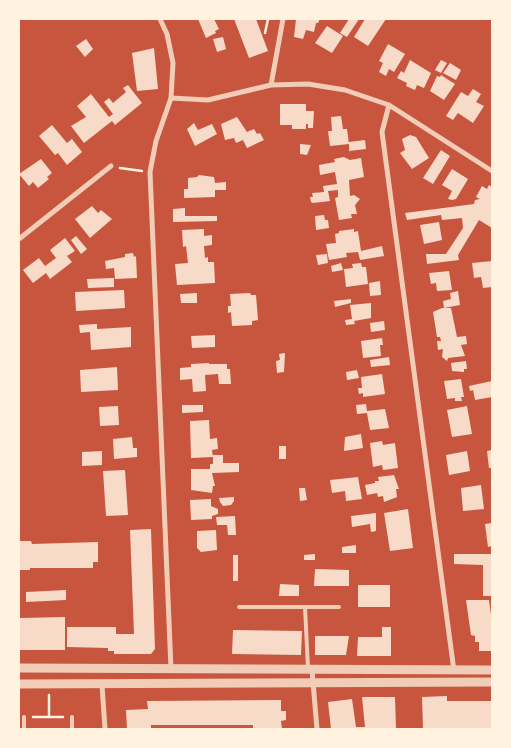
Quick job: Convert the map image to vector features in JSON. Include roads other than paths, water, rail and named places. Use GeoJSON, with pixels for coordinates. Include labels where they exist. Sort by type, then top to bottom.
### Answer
{"type":"FeatureCollection","features":[{"type":"Feature","properties":{"kind":"street"},"geometry":{"type":"LineString","coordinates":[[160,19],[167,34],[173,63],[171,98],[156,140],[150,172],[171,669]]}},
{"type":"Feature","properties":{"kind":"street"},"geometry":{"type":"LineString","coordinates":[[271,84],[283,19]]}},
{"type":"Feature","properties":{"kind":"street"},"geometry":{"type":"LineString","coordinates":[[171,98],[208,100],[271,84],[308,84],[345,90],[389,105],[492,171]]}},
{"type":"Feature","properties":{"kind":"street"},"geometry":{"type":"LineString","coordinates":[[389,105],[382,132],[454,671]]}},
{"type":"Feature","properties":{"kind":"street"},"geometry":{"type":"LineString","coordinates":[[19,239],[111,166]]}},
{"type":"Feature","properties":{"kind":"street"},"geometry":{"type":"LineString","coordinates":[[19,668],[492,670]]}},
{"type":"Feature","properties":{"kind":"street"},"geometry":{"type":"LineString","coordinates":[[310,670],[317,729]]}},
{"type":"Feature","properties":{"kind":"street"},"geometry":{"type":"LineString","coordinates":[[19,684],[492,682]]}},
{"type":"Feature","properties":{"kind":"street"},"geometry":{"type":"LineString","coordinates":[[102,685],[105,729]]}},
{"type":"Feature","properties":{"kind":"lane"},"geometry":{"type":"LineString","coordinates":[[239,607],[339,607]]}},
{"type":"Feature","properties":{"kind":"lane"},"geometry":{"type":"LineString","coordinates":[[305,607],[310,670]]}},
{"type":"Feature","properties":{"kind":"lane"},"geometry":{"type":"LineString","coordinates":[[24,717],[24,729]]}},
{"type":"Feature","properties":{"kind":"lane"},"geometry":{"type":"LineString","coordinates":[[72,717],[72,729]]}}]}
